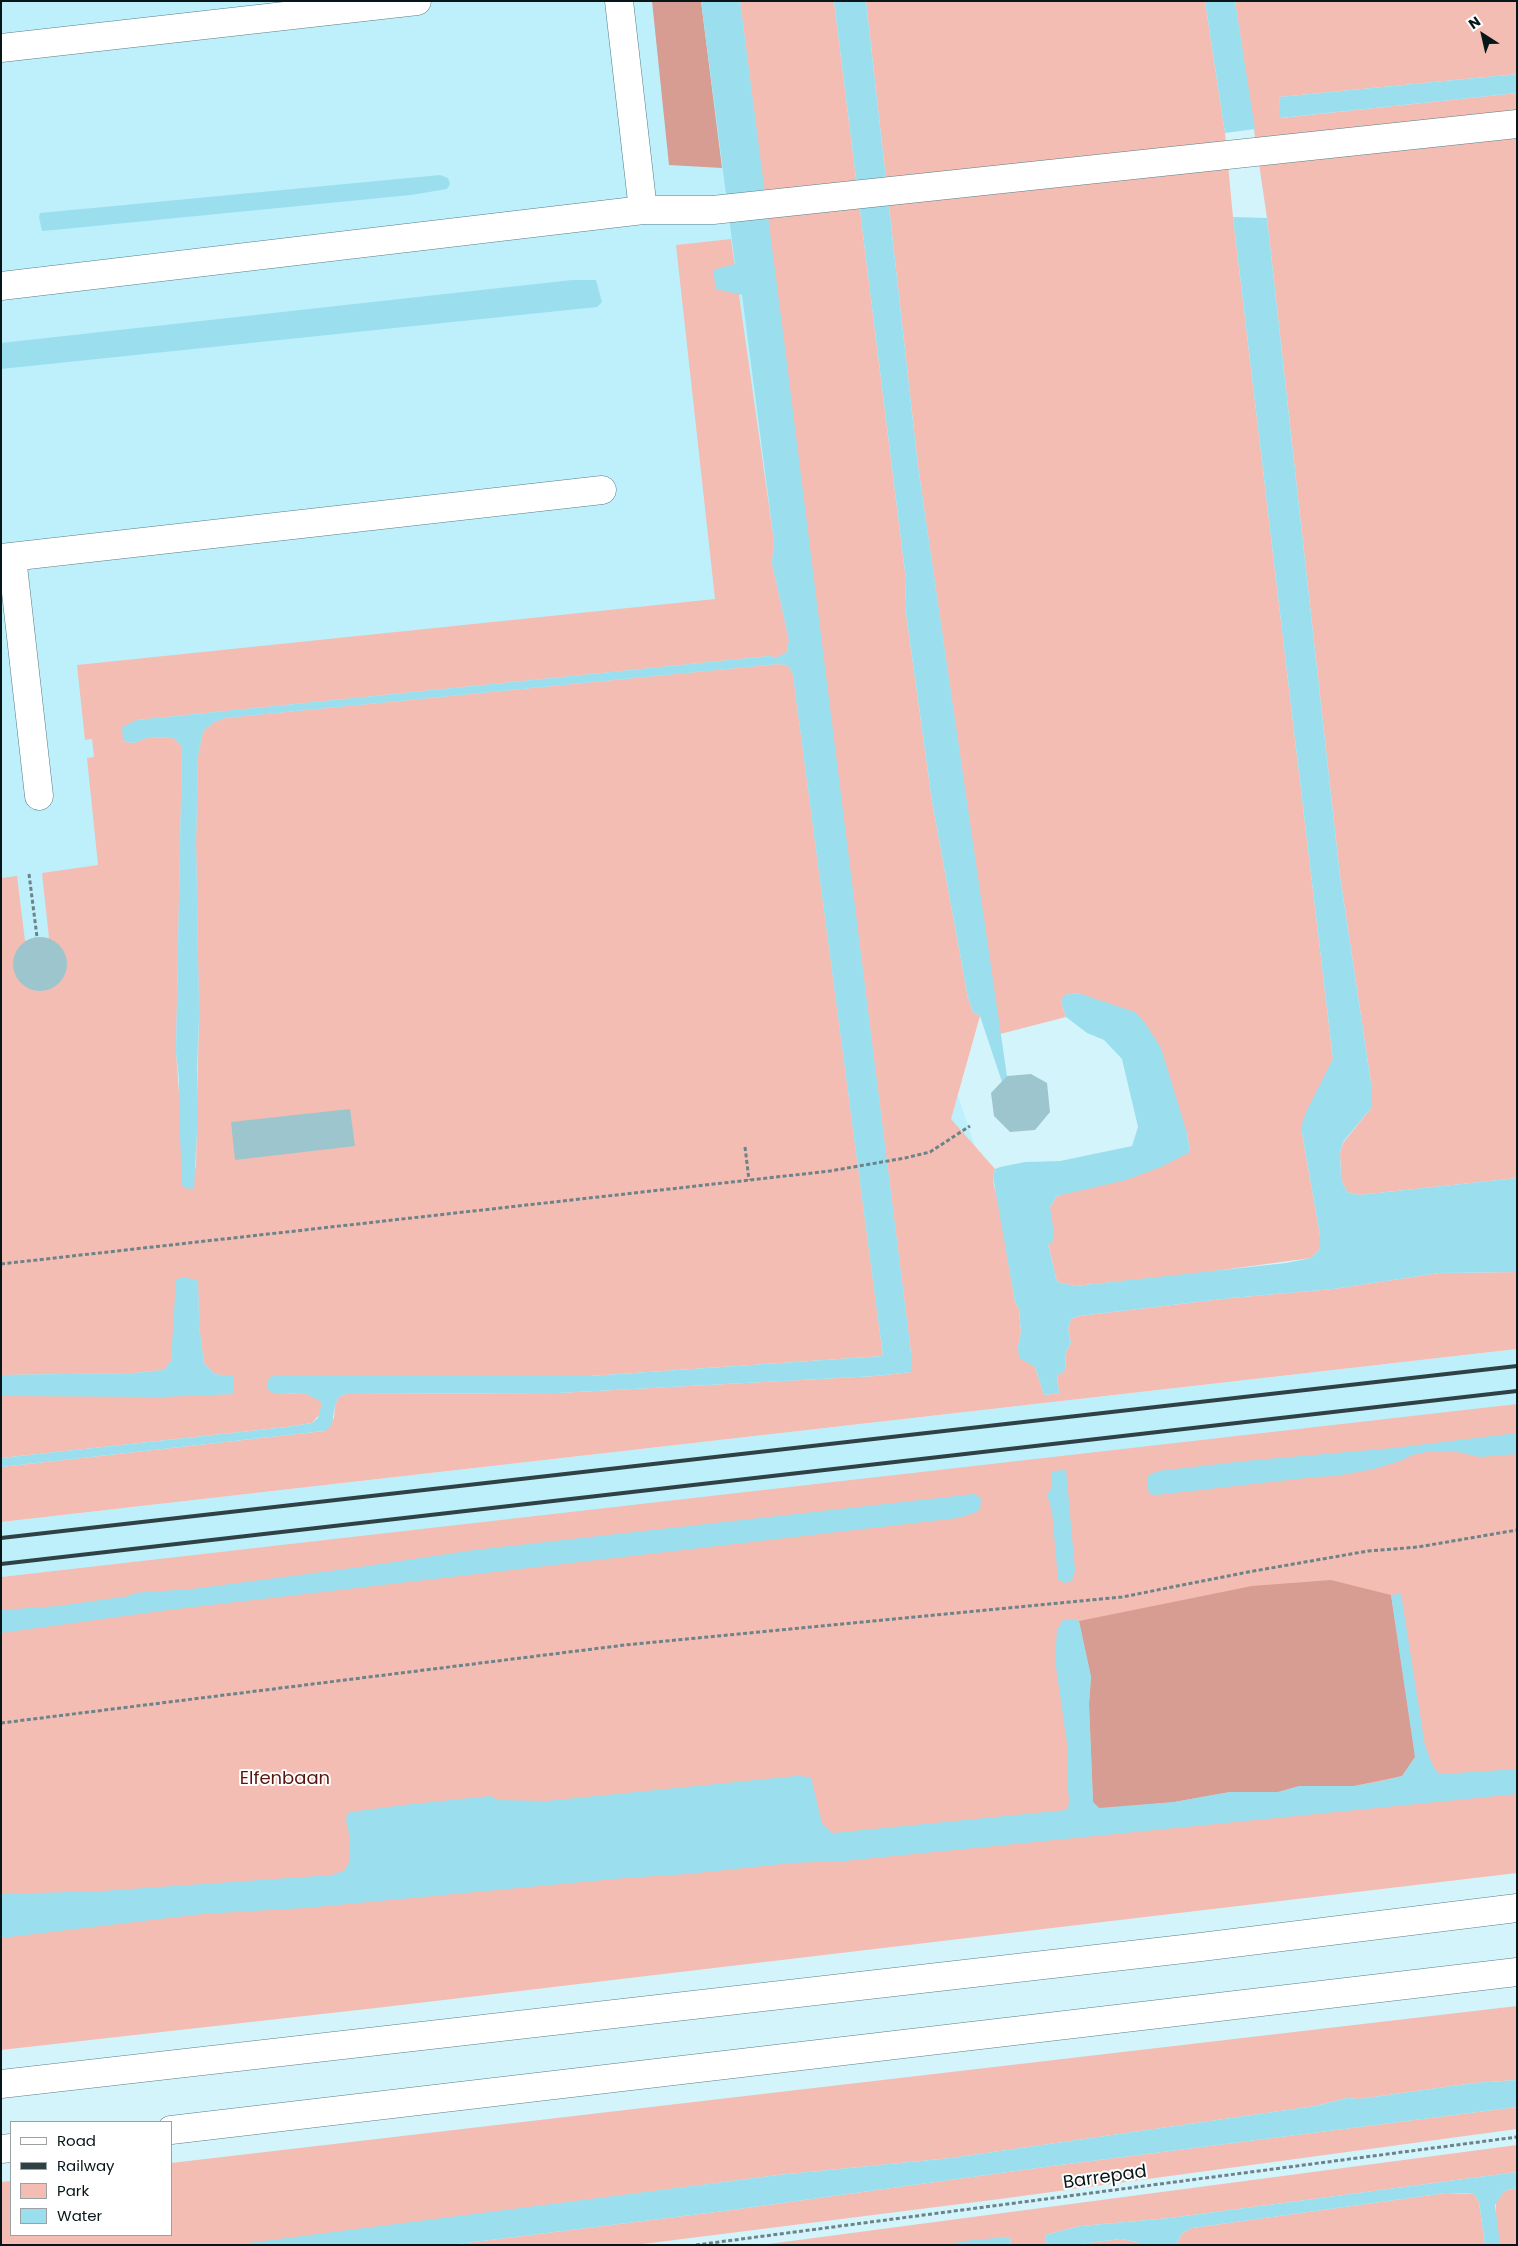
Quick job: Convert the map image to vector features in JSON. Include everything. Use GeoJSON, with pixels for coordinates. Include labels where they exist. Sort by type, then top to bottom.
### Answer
{"type":"FeatureCollection","features":[{"type":"Feature","properties":{"kind":"main road"},"geometry":{"type":"LineString","coordinates":[[1,48],[417,1]]}},
{"type":"Feature","properties":{"kind":"main road"},"geometry":{"type":"LineString","coordinates":[[619,1],[643,210]]}},
{"type":"Feature","properties":{"kind":"main road"},"geometry":{"type":"LineString","coordinates":[[1,286],[643,210],[713,210],[1517,124]]}},
{"type":"Feature","properties":{"kind":"main road"},"geometry":{"type":"LineString","coordinates":[[39,796],[7,558],[602,490]]}},
{"type":"Feature","properties":{"kind":"main road"},"geometry":{"type":"LineString","coordinates":[[1,2084],[1201,1947],[1517,1908]]}},
{"type":"Feature","properties":{"kind":"main road"},"geometry":{"type":"LineString","coordinates":[[172,2130],[1517,1972]]}},
{"type":"Feature","properties":{"kind":"path"},"geometry":{"type":"LineString","coordinates":[[29,874],[37,937]]}},
{"type":"Feature","properties":{"kind":"path"},"geometry":{"type":"LineString","coordinates":[[1,1264],[830,1170],[930,1152],[970,1126]]}},
{"type":"Feature","properties":{"kind":"path"},"geometry":{"type":"LineString","coordinates":[[745,1147],[749,1180]]}},
{"type":"Feature","properties":{"kind":"path"},"geometry":{"type":"LineString","coordinates":[[1,1724],[625,1645],[1122,1597],[1368,1551],[1418,1547],[1517,1530]]}},
{"type":"Feature","properties":{"kind":"path","name":"Barrepad"},"geometry":{"type":"LineString","coordinates":[[696,2245],[1517,2137]]}},
{"type":"Feature","properties":{"kind":"shaded area"},"geometry":{"type":"Polygon","coordinates":[[[1,1],[789,1],[909,948],[1009,1249],[993,1252],[1001,1332],[239,1349],[1,1425],[1,1]]]}},
{"type":"Feature","properties":{"kind":"shaded area"},"geometry":{"type":"Polygon","coordinates":[[[652,1],[701,1],[722,168],[669,165],[652,1]]]}},
{"type":"Feature","properties":{"kind":"shaded area"},"geometry":{"type":"Polygon","coordinates":[[[1517,1349],[1517,1406],[1,1577],[1,1522],[1517,1349]]]}},
{"type":"Feature","properties":{"kind":"shaded area"},"geometry":{"type":"Polygon","coordinates":[[[1331,1580],[1391,1595],[1415,1757],[1402,1776],[1354,1786],[1300,1786],[1278,1792],[1230,1792],[1174,1802],[1105,1809],[1099,1808],[1093,1802],[1089,1704],[1091,1677],[1079,1621],[1252,1586],[1331,1580]]]}},
{"type":"Feature","properties":{"kind":"green space"},"geometry":{"type":"Polygon","coordinates":[[[740,1],[834,1],[906,580],[905,606],[932,801],[968,998],[973,1012],[980,1016],[951,1119],[995,1169],[993,1177],[994,1186],[1015,1302],[1019,1309],[1021,1332],[1018,1347],[1035,1367],[1044,1395],[1059,1393],[1057,1375],[1065,1369],[1066,1352],[1071,1343],[1068,1329],[1071,1319],[1079,1316],[1231,1298],[1333,1289],[1439,1273],[1517,1272],[1517,1349],[1,1522],[1,1467],[324,1431],[334,1418],[335,1405],[339,1397],[346,1394],[558,1393],[876,1376],[911,1372],[911,1353],[740,1]]]}},
{"type":"Feature","properties":{"kind":"green space"},"geometry":{"type":"Polygon","coordinates":[[[866,1],[1205,1],[1225,133],[1233,217],[1333,1059],[1302,1133],[1320,1235],[1320,1249],[1311,1258],[1192,1274],[1075,1286],[1057,1282],[1048,1244],[1050,1207],[1057,1196],[1190,1151],[1187,1133],[1079,993],[1065,995],[1061,1001],[1066,1017],[1000,1034],[918,466],[866,1]]]}},
{"type":"Feature","properties":{"kind":"green space"},"geometry":{"type":"Polygon","coordinates":[[[1235,1],[1517,1],[1517,74],[1279,97],[1281,118],[1517,93],[1517,1178],[1359,1195],[1347,1192],[1341,1179],[1340,1153],[1343,1143],[1371,1108],[1371,1083],[1340,876],[1267,218],[1235,1]]]}},
{"type":"Feature","properties":{"kind":"green space"},"geometry":{"type":"Polygon","coordinates":[[[731,239],[774,541],[772,563],[789,640],[787,652],[776,658],[770,656],[137,720],[123,741],[133,743],[147,738],[170,737],[182,746],[176,1052],[179,1094],[196,1170],[199,1014],[196,842],[198,756],[203,731],[214,722],[225,718],[778,664],[788,665],[793,675],[883,1356],[590,1376],[275,1394],[304,1393],[315,1397],[322,1402],[320,1414],[312,1423],[287,1427],[1,1458],[1,1396],[233,1394],[233,1377],[214,1374],[204,1363],[199,1326],[198,1280],[175,1323],[171,1361],[164,1370],[134,1373],[1,1375],[1,878],[17,876],[25,941],[36,937],[49,938],[42,873],[98,865],[87,758],[94,757],[92,739],[85,740],[77,665],[715,599],[676,245],[731,239]]]}},
{"type":"Feature","properties":{"kind":"green space","name":"Elfenbaan"},"geometry":{"type":"Polygon","coordinates":[[[1517,1404],[1517,1873],[376,2008],[1,2050],[1,1577],[1517,1404]]]}},
{"type":"Feature","properties":{"kind":"green space"},"geometry":{"type":"Polygon","coordinates":[[[1517,2006],[1517,2080],[1474,2083],[1359,2099],[1347,2098],[1315,2106],[951,2158],[778,2175],[264,2242],[232,2245],[1,2245],[1,2182],[10,2181],[10,2236],[172,2236],[172,2163],[1517,2006]]]}},
{"type":"Feature","properties":{"kind":"green space"},"geometry":{"type":"Polygon","coordinates":[[[1517,2107],[1517,2129],[1000,2199],[635,2245],[450,2245],[724,2211],[1052,2166],[1517,2107]]]}},
{"type":"Feature","properties":{"kind":"green space"},"geometry":{"type":"Polygon","coordinates":[[[1517,2145],[1517,2172],[1170,2218],[1081,2226],[1045,2235],[1047,2245],[1011,2245],[1010,2237],[940,2245],[761,2245],[1517,2145]]]}},
{"type":"Feature","properties":{"kind":"green space"},"geometry":{"type":"Polygon","coordinates":[[[1517,2188],[1517,2245],[1500,2245],[1496,2224],[1496,2202],[1504,2191],[1517,2188]]]}},
{"type":"Feature","properties":{"kind":"green space"},"geometry":{"type":"Polygon","coordinates":[[[1446,2193],[1474,2194],[1479,2202],[1485,2245],[1176,2245],[1182,2233],[1192,2228],[1446,2193]]]}},
{"type":"Feature","properties":{"kind":"green space"},"geometry":{"type":"Polygon","coordinates":[[[1121,2239],[1137,2242],[1139,2245],[1071,2245],[1121,2239]]]}},
{"type":"Feature","properties":{"kind":"water"},"geometry":{"type":"Polygon","coordinates":[[[701,1],[740,1],[911,1353],[911,1372],[876,1376],[558,1393],[346,1394],[339,1397],[335,1405],[332,1424],[324,1431],[1,1467],[1,1458],[287,1427],[312,1423],[318,1418],[322,1402],[304,1393],[275,1394],[267,1389],[267,1380],[273,1376],[590,1376],[883,1356],[793,675],[788,665],[778,664],[225,718],[214,722],[203,731],[198,756],[196,842],[199,1014],[198,1108],[194,1189],[184,1188],[182,1185],[179,1079],[176,1052],[182,746],[175,739],[169,737],[147,738],[133,743],[123,741],[122,727],[137,720],[770,656],[776,658],[787,652],[789,640],[772,563],[774,541],[742,295],[716,289],[713,270],[735,264],[701,1]]]}},
{"type":"Feature","properties":{"kind":"water"},"geometry":{"type":"Polygon","coordinates":[[[834,1],[866,1],[918,466],[1007,1076],[1002,1082],[980,1016],[973,1012],[968,998],[932,801],[905,606],[906,580],[834,1]]]}},
{"type":"Feature","properties":{"kind":"water"},"geometry":{"type":"Polygon","coordinates":[[[1205,1],[1235,1],[1255,129],[1225,133],[1205,1]]]}},
{"type":"Feature","properties":{"kind":"water"},"geometry":{"type":"Polygon","coordinates":[[[1517,74],[1517,93],[1280,118],[1279,97],[1517,74]]]}},
{"type":"Feature","properties":{"kind":"water"},"geometry":{"type":"Polygon","coordinates":[[[440,175],[448,178],[450,184],[447,189],[411,195],[42,231],[39,217],[40,213],[440,175]]]}},
{"type":"Feature","properties":{"kind":"water"},"geometry":{"type":"Polygon","coordinates":[[[1233,217],[1267,218],[1340,876],[1371,1083],[1371,1108],[1343,1142],[1340,1153],[1341,1179],[1347,1192],[1359,1195],[1517,1178],[1517,1272],[1439,1273],[1333,1289],[1231,1298],[1079,1316],[1071,1319],[1068,1329],[1071,1343],[1066,1352],[1064,1372],[1057,1375],[1059,1393],[1044,1395],[1035,1367],[1019,1358],[1018,1347],[1021,1332],[1019,1309],[1015,1302],[993,1177],[995,1169],[1025,1162],[1060,1161],[1132,1146],[1138,1127],[1122,1059],[1104,1040],[1087,1033],[1066,1017],[1061,1001],[1064,995],[1078,993],[1135,1012],[1145,1023],[1161,1048],[1187,1133],[1190,1152],[1161,1167],[1126,1180],[1057,1196],[1050,1207],[1054,1234],[1052,1243],[1048,1244],[1057,1282],[1075,1286],[1286,1263],[1311,1258],[1320,1249],[1320,1235],[1302,1124],[1307,1110],[1333,1059],[1233,217]]]}},
{"type":"Feature","properties":{"kind":"water"},"geometry":{"type":"Polygon","coordinates":[[[572,280],[596,280],[602,302],[597,307],[1,369],[1,343],[572,280]]]}},
{"type":"Feature","properties":{"kind":"water"},"geometry":{"type":"Polygon","coordinates":[[[182,1277],[198,1280],[199,1326],[204,1363],[214,1374],[233,1376],[233,1394],[162,1397],[1,1396],[1,1375],[134,1373],[164,1370],[171,1361],[176,1280],[182,1277]]]}},
{"type":"Feature","properties":{"kind":"water"},"geometry":{"type":"Polygon","coordinates":[[[1517,1433],[1517,1454],[1480,1457],[1453,1451],[1427,1452],[1412,1455],[1403,1460],[1374,1469],[1336,1476],[1156,1495],[1149,1494],[1147,1479],[1149,1475],[1158,1471],[1393,1448],[1517,1433]]]}},
{"type":"Feature","properties":{"kind":"water"},"geometry":{"type":"Polygon","coordinates":[[[1066,1470],[1075,1570],[1072,1581],[1064,1583],[1058,1579],[1052,1512],[1047,1494],[1052,1488],[1052,1471],[1066,1470]]]}},
{"type":"Feature","properties":{"kind":"water"},"geometry":{"type":"Polygon","coordinates":[[[974,1494],[980,1497],[980,1509],[977,1512],[958,1518],[168,1610],[1,1633],[1,1610],[58,1606],[129,1596],[133,1593],[192,1589],[474,1550],[974,1494]]]}},
{"type":"Feature","properties":{"kind":"water"},"geometry":{"type":"Polygon","coordinates":[[[1401,1594],[1425,1746],[1433,1766],[1441,1774],[1517,1769],[1517,1794],[844,1861],[792,1863],[305,1908],[202,1914],[1,1938],[1,1894],[102,1891],[332,1875],[345,1870],[350,1860],[350,1839],[346,1820],[350,1812],[412,1804],[491,1796],[497,1800],[546,1801],[796,1776],[811,1777],[822,1824],[833,1833],[1066,1810],[1069,1800],[1067,1776],[1068,1750],[1055,1660],[1057,1630],[1063,1620],[1071,1619],[1079,1621],[1091,1677],[1089,1704],[1093,1802],[1099,1808],[1174,1802],[1230,1792],[1278,1792],[1299,1786],[1354,1786],[1378,1782],[1402,1776],[1415,1757],[1391,1595],[1401,1594]]]}},
{"type":"Feature","properties":{"kind":"water"},"geometry":{"type":"Polygon","coordinates":[[[1517,2080],[1517,2107],[1052,2166],[724,2211],[450,2245],[232,2245],[778,2175],[951,2158],[1315,2106],[1347,2098],[1359,2099],[1474,2083],[1517,2080]]]}},
{"type":"Feature","properties":{"kind":"water"},"geometry":{"type":"Polygon","coordinates":[[[1517,2172],[1517,2188],[1504,2191],[1495,2205],[1500,2245],[1485,2245],[1479,2202],[1474,2194],[1461,2193],[1446,2193],[1192,2228],[1182,2233],[1176,2245],[1139,2245],[1137,2242],[1121,2239],[1071,2245],[1047,2245],[1045,2235],[1081,2226],[1170,2218],[1517,2172]]]}},
{"type":"Feature","properties":{"kind":"water"},"geometry":{"type":"Polygon","coordinates":[[[1010,2237],[1011,2245],[940,2245],[972,2240],[1010,2237]]]}},
{"type":"Feature","properties":{"kind":"building"},"geometry":{"type":"Polygon","coordinates":[[[35,937],[45,937],[55,941],[63,949],[67,964],[63,979],[55,987],[45,991],[35,991],[25,987],[17,979],[13,969],[13,959],[17,949],[25,941],[35,937]]]}},
{"type":"Feature","properties":{"kind":"building"},"geometry":{"type":"Polygon","coordinates":[[[1031,1074],[1047,1083],[1050,1112],[1035,1130],[1010,1132],[994,1116],[991,1093],[1007,1076],[1031,1074]]]}},
{"type":"Feature","properties":{"kind":"building"},"geometry":{"type":"Polygon","coordinates":[[[350,1109],[355,1146],[235,1160],[231,1122],[350,1109]]]}},
{"type":"Feature","properties":{"kind":"railway"},"geometry":{"type":"LineString","coordinates":[[1,1538],[1517,1366]]}},
{"type":"Feature","properties":{"kind":"railway"},"geometry":{"type":"LineString","coordinates":[[1,1564],[1517,1391]]}}]}
